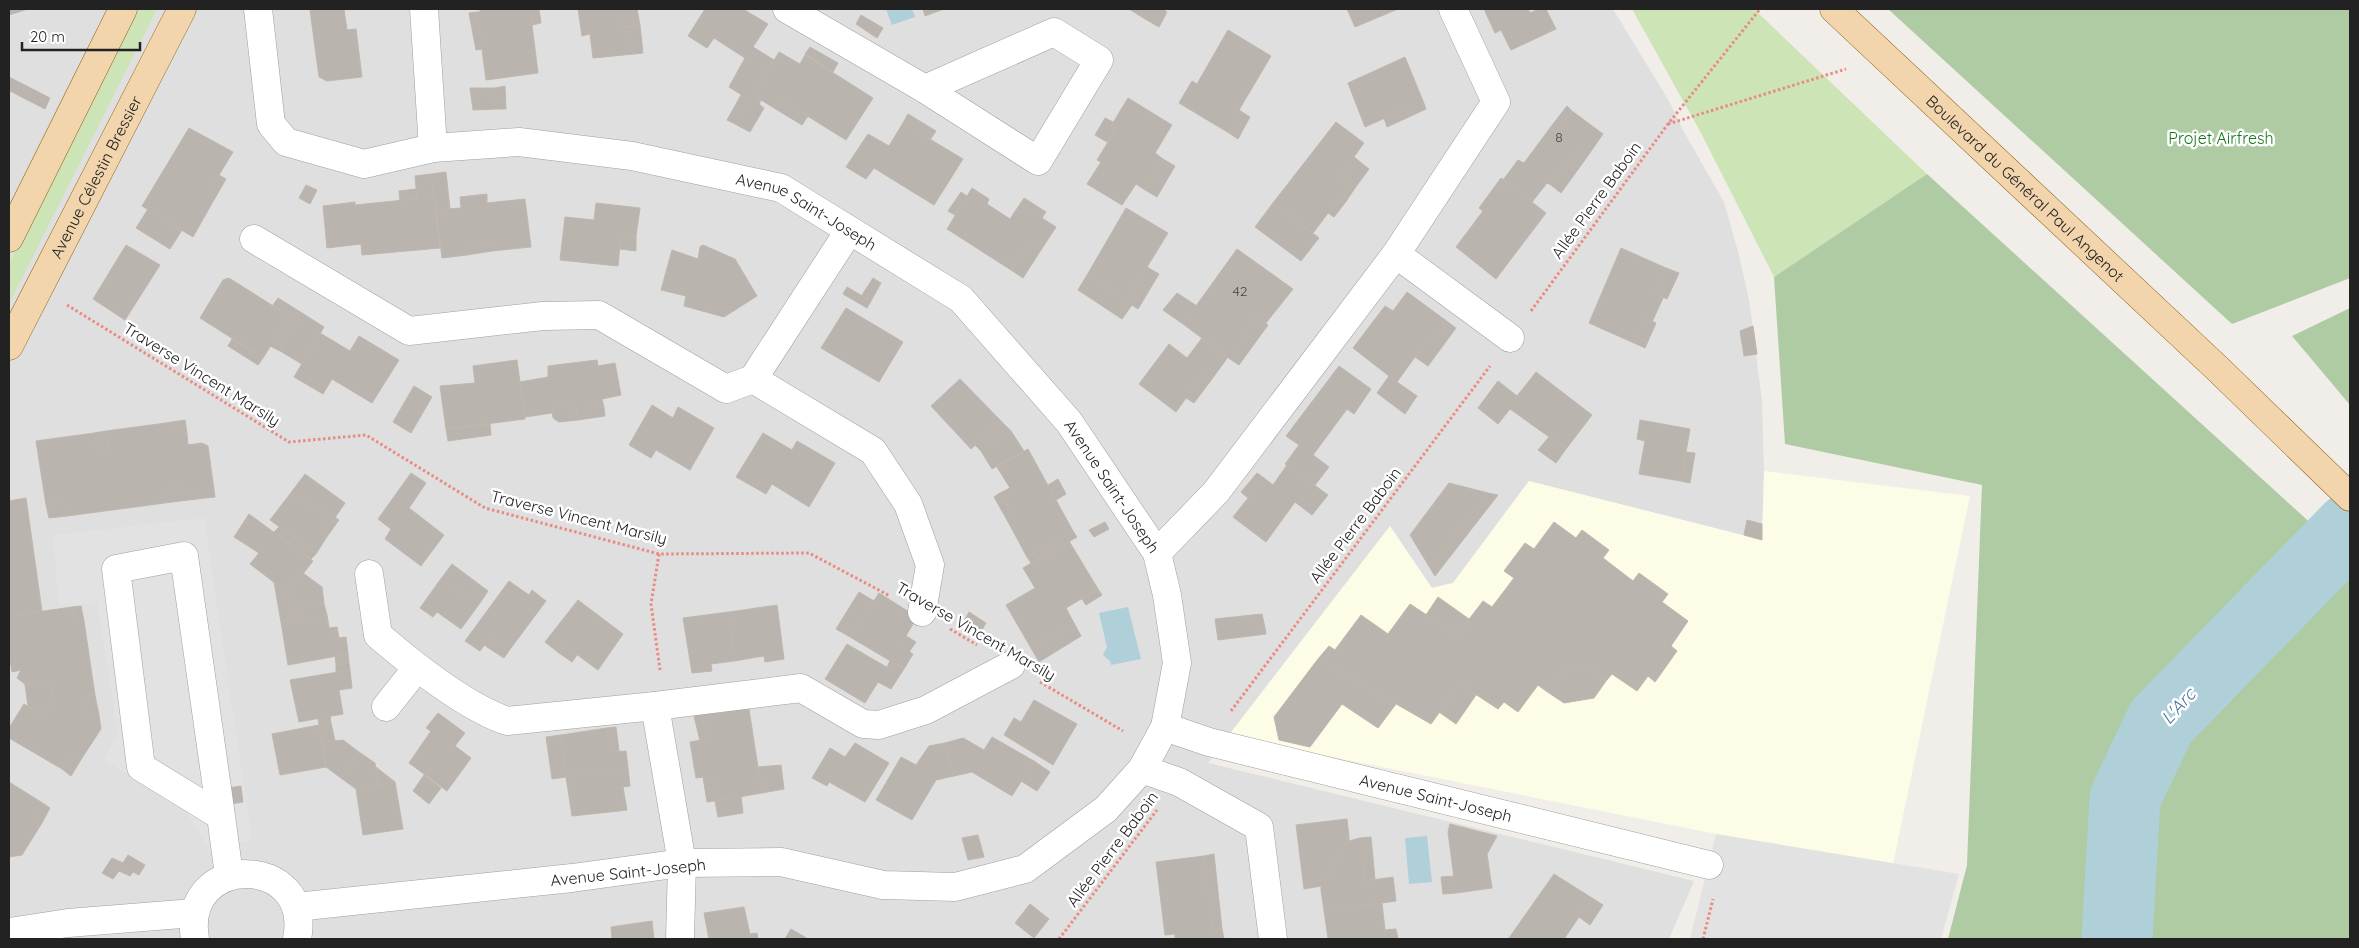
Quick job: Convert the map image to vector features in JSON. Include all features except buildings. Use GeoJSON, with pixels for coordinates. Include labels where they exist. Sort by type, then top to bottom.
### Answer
{"type":"FeatureCollection","features":[{"type":"Feature","properties":{"kind":"main road"},"geometry":{"type":"LineString","coordinates":[[9,238],[123,9]]}},
{"type":"Feature","properties":{"kind":"main road","name":"Avenue Célestin Bressier"},"geometry":{"type":"LineString","coordinates":[[9,346],[182,9]]}},
{"type":"Feature","properties":{"kind":"main road","name":"Boulevard du Général Paul Angenot"},"geometry":{"type":"LineString","coordinates":[[1834,9],[1887,56],[2218,369],[2350,497]]}},
{"type":"Feature","properties":{"kind":"street","name":"Avenue Saint-Joseph"},"geometry":{"type":"LineString","coordinates":[[258,9],[271,124],[286,142],[364,164],[433,148],[519,142],[632,156],[781,188],[961,299],[1069,422],[1157,553],[1168,594],[1178,662],[1154,748],[1106,809],[1024,869],[955,887],[883,885],[781,862],[682,863],[572,878],[296,907]]}},
{"type":"Feature","properties":{"kind":"street"},"geometry":{"type":"LineString","coordinates":[[424,9],[433,148]]}},
{"type":"Feature","properties":{"kind":"street"},"geometry":{"type":"LineString","coordinates":[[787,9],[925,88],[1038,161],[1099,60],[1054,32],[925,88]]}},
{"type":"Feature","properties":{"kind":"street"},"geometry":{"type":"LineString","coordinates":[[1157,553],[1216,492],[1396,254],[1496,102],[1453,9]]}},
{"type":"Feature","properties":{"kind":"street"},"geometry":{"type":"LineString","coordinates":[[254,239],[409,331],[543,316],[599,315],[726,389],[753,379],[849,231]]}},
{"type":"Feature","properties":{"kind":"street"},"geometry":{"type":"LineString","coordinates":[[1396,254],[1510,338]]}},
{"type":"Feature","properties":{"kind":"street"},"geometry":{"type":"LineString","coordinates":[[753,379],[873,451],[908,504],[930,565],[922,612]]}},
{"type":"Feature","properties":{"kind":"street"},"geometry":{"type":"LineString","coordinates":[[221,816],[141,768],[116,569],[184,556],[221,816],[229,875]]}},
{"type":"Feature","properties":{"kind":"street"},"geometry":{"type":"LineString","coordinates":[[369,574],[378,636],[417,668],[491,715],[508,721],[655,706],[800,688],[863,724],[879,725],[926,710],[1010,665]]}},
{"type":"Feature","properties":{"kind":"street"},"geometry":{"type":"LineString","coordinates":[[386,707],[417,668]]}},
{"type":"Feature","properties":{"kind":"street"},"geometry":{"type":"LineString","coordinates":[[655,706],[682,863],[680,939]]}},
{"type":"Feature","properties":{"kind":"street","name":"Avenue Saint-Joseph"},"geometry":{"type":"LineString","coordinates":[[1154,748],[1208,742],[1709,864]]}},
{"type":"Feature","properties":{"kind":"street"},"geometry":{"type":"LineString","coordinates":[[1154,748],[1179,782],[1259,827],[1273,939]]}},
{"type":"Feature","properties":{"kind":"street"},"geometry":{"type":"LineString","coordinates":[[9,932],[68,923],[194,926],[202,897],[214,884],[229,875],[246,873],[262,875],[277,882],[288,893],[296,907],[299,923],[297,939]]}},
{"type":"Feature","properties":{"kind":"path","name":"Allée Pierre Baboin"},"geometry":{"type":"LineString","coordinates":[[1208,742],[1668,124],[1760,9]]}},
{"type":"Feature","properties":{"kind":"path"},"geometry":{"type":"LineString","coordinates":[[1668,124],[1887,56]]}},
{"type":"Feature","properties":{"kind":"path","name":"Traverse Vincent Marsily"},"geometry":{"type":"LineString","coordinates":[[40,288],[289,442],[366,435],[485,508],[659,554],[809,554],[922,612],[1154,748]]}},
{"type":"Feature","properties":{"kind":"path"},"geometry":{"type":"LineString","coordinates":[[655,706],[662,690],[652,604],[659,554]]}},
{"type":"Feature","properties":{"kind":"path","name":"Allée Pierre Baboin"},"geometry":{"type":"LineString","coordinates":[[1060,939],[1179,782]]}},
{"type":"Feature","properties":{"kind":"path"},"geometry":{"type":"LineString","coordinates":[[1703,939],[1714,894]]}},
{"type":"Feature","properties":{"kind":"shaded area"},"geometry":{"type":"Polygon","coordinates":[[[9,9],[1613,9],[1669,101],[1684,132],[1724,202],[1739,255],[1750,305],[1762,402],[1764,471],[1762,540],[1529,481],[1453,583],[1431,588],[1390,526],[1208,763],[1694,881],[1669,939],[9,939],[9,9]]]}},
{"type":"Feature","properties":{"kind":"shaded area"},"geometry":{"type":"Polygon","coordinates":[[[1764,471],[1970,496],[1893,864],[1716,834],[1228,736],[1390,526],[1432,588],[1453,583],[1529,481],[1762,540],[1764,471]]]}},
{"type":"Feature","properties":{"kind":"shaded area"},"geometry":{"type":"Polygon","coordinates":[[[204,518],[252,841],[225,846],[212,853],[182,805],[104,760],[118,734],[97,602],[59,609],[53,535],[204,518]]]}},
{"type":"Feature","properties":{"kind":"shaded area"},"geometry":{"type":"Polygon","coordinates":[[[1716,834],[1959,874],[1941,939],[1690,939],[1716,834]]]}},
{"type":"Feature","properties":{"kind":"green space"},"geometry":{"type":"Polygon","coordinates":[[[136,9],[157,9],[9,304],[9,263],[136,9]]]}},
{"type":"Feature","properties":{"kind":"green space"},"geometry":{"type":"Polygon","coordinates":[[[1632,9],[1754,9],[1927,174],[1774,277],[1701,133],[1632,9]]]}},
{"type":"Feature","properties":{"kind":"green space","name":"Projet Airfresh"},"geometry":{"type":"Polygon","coordinates":[[[1888,9],[2350,9],[2350,278],[2232,324],[1888,9]]]}},
{"type":"Feature","properties":{"kind":"green space"},"geometry":{"type":"Polygon","coordinates":[[[1927,174],[2350,559],[2350,939],[1948,939],[1967,865],[1982,485],[1785,444],[1774,277],[1927,174]]]}},
{"type":"Feature","properties":{"kind":"green space"},"geometry":{"type":"Polygon","coordinates":[[[2350,308],[2350,405],[2292,336],[2350,308]]]}},
{"type":"Feature","properties":{"kind":"water"},"geometry":{"type":"Polygon","coordinates":[[[886,9],[912,9],[915,17],[892,25],[886,9]]]}},
{"type":"Feature","properties":{"kind":"water"},"geometry":{"type":"Polygon","coordinates":[[[1128,607],[1141,659],[1111,665],[1110,661],[1103,655],[1107,647],[1099,613],[1128,607]]]}},
{"type":"Feature","properties":{"kind":"water"},"geometry":{"type":"Polygon","coordinates":[[[1427,836],[1432,882],[1409,884],[1405,838],[1427,836]]]}},
{"type":"Feature","properties":{"kind":"waterway","name":"L'Arc"},"geometry":{"type":"LineString","coordinates":[[2117,939],[2125,798],[2161,722],[2350,528]]}}]}
